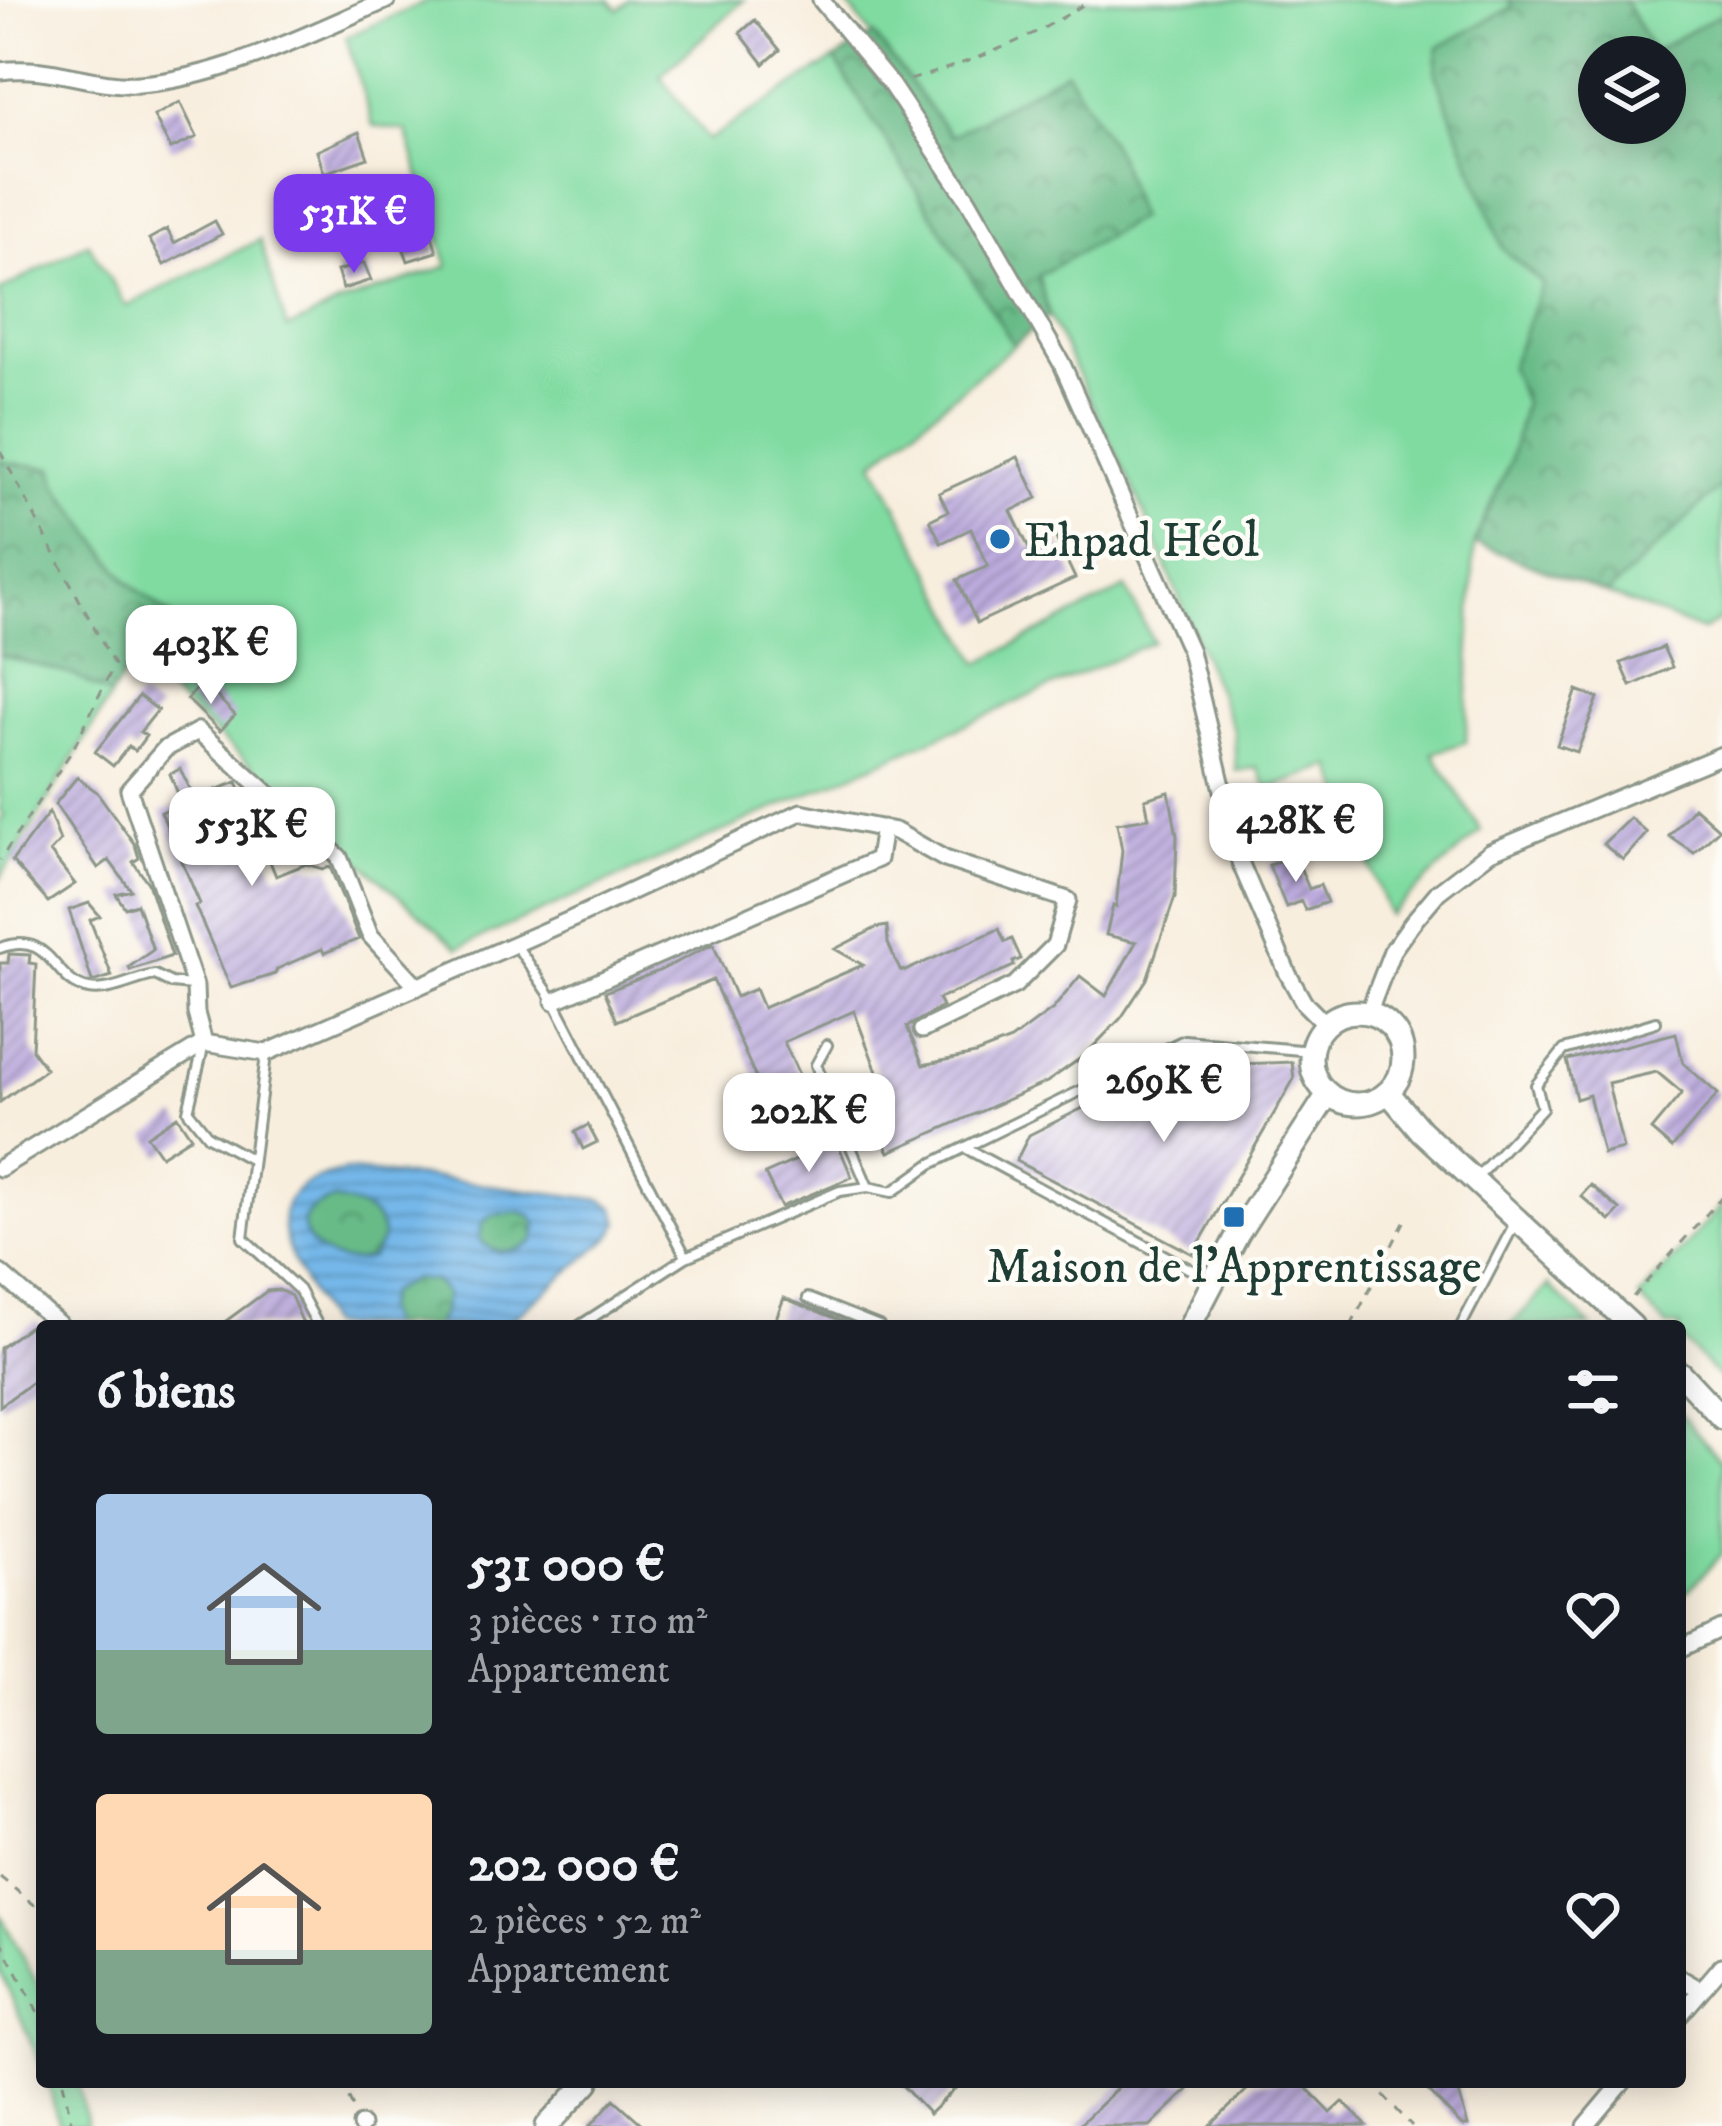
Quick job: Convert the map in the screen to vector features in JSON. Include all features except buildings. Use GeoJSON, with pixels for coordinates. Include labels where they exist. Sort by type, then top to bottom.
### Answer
{"type":"FeatureCollection","features":[{"type":"Feature","properties":{"kind":"street"},"geometry":{"type":"LineString","coordinates":[[0,71],[22,68],[70,73],[116,85],[172,79],[256,55],[387,0]]}},
{"type":"Feature","properties":{"kind":"street"},"geometry":{"type":"LineString","coordinates":[[821,0],[891,85],[1013,273],[1100,446],[1190,652],[1240,862],[1288,974],[1304,1003],[1325,1025]]}},
{"type":"Feature","properties":{"kind":"street"},"geometry":{"type":"LineString","coordinates":[[204,1043],[196,1013],[196,986],[128,790],[164,749],[198,731],[339,857],[370,935],[417,986]]}},
{"type":"Feature","properties":{"kind":"street"},"geometry":{"type":"LineString","coordinates":[[1368,1014],[1392,951],[1412,923],[1438,892],[1490,852],[1722,754]]}},
{"type":"Feature","properties":{"kind":"street"},"geometry":{"type":"LineString","coordinates":[[0,1168],[204,1043],[266,1053],[801,812],[895,831],[945,859],[1068,900],[1055,945],[1015,985],[922,1030]]}},
{"type":"Feature","properties":{"kind":"street"},"geometry":{"type":"LineString","coordinates":[[554,1001],[878,860],[883,828]]}},
{"type":"Feature","properties":{"kind":"street"},"geometry":{"type":"LineString","coordinates":[[1349,1013],[1368,1014],[1390,1026],[1402,1050],[1401,1074],[1388,1093],[1366,1104],[1350,1104],[1328,1094],[1315,1076],[1312,1051],[1325,1025],[1349,1013]]}},
{"type":"Feature","properties":{"kind":"street"},"geometry":{"type":"LineString","coordinates":[[1388,1093],[1415,1125],[1630,1315]]}},
{"type":"Feature","properties":{"kind":"street"},"geometry":{"type":"LineString","coordinates":[[1193,1320],[1238,1234],[1328,1094]]}},
{"type":"Feature","properties":{"kind":"street"},"geometry":{"type":"LineString","coordinates":[[0,1273],[54,1320]]}},
{"type":"Feature","properties":{"kind":"street"},"geometry":{"type":"LineString","coordinates":[[1686,1379],[1722,1418]]}},
{"type":"Feature","properties":{"kind":"street"},"geometry":{"type":"LineString","coordinates":[[1686,1646],[1722,1629]]}},
{"type":"Feature","properties":{"kind":"street"},"geometry":{"type":"LineString","coordinates":[[1686,2008],[1722,1966]]}},
{"type":"Feature","properties":{"kind":"street"},"geometry":{"type":"LineString","coordinates":[[1686,1981],[1701,1990]]}},
{"type":"Feature","properties":{"kind":"street"},"geometry":{"type":"LineString","coordinates":[[550,2125],[583,2088]]}},
{"type":"Feature","properties":{"kind":"street"},"geometry":{"type":"LineString","coordinates":[[1586,2126],[1618,2088]]}},
{"type":"Feature","properties":{"kind":"lane"},"geometry":{"type":"LineString","coordinates":[[0,948],[15,943],[33,945],[78,986],[95,991],[155,975],[196,986]]}},
{"type":"Feature","properties":{"kind":"lane"},"geometry":{"type":"LineString","coordinates":[[515,944],[554,1001],[686,1257]]}},
{"type":"Feature","properties":{"kind":"lane"},"geometry":{"type":"LineString","coordinates":[[1475,1179],[1542,1108],[1536,1085],[1564,1050],[1656,1022]]}},
{"type":"Feature","properties":{"kind":"lane"},"geometry":{"type":"LineString","coordinates":[[588,1320],[686,1257],[840,1191],[868,1187],[892,1192],[931,1164],[1184,1040],[1312,1051]]}},
{"type":"Feature","properties":{"kind":"lane"},"geometry":{"type":"LineString","coordinates":[[204,1043],[188,1111],[208,1136],[253,1160]]}},
{"type":"Feature","properties":{"kind":"lane"},"geometry":{"type":"LineString","coordinates":[[827,1046],[816,1065],[868,1187]]}},
{"type":"Feature","properties":{"kind":"lane"},"geometry":{"type":"LineString","coordinates":[[266,1053],[243,1238],[298,1290],[315,1320]]}},
{"type":"Feature","properties":{"kind":"lane"},"geometry":{"type":"LineString","coordinates":[[965,1148],[1214,1282]]}},
{"type":"Feature","properties":{"kind":"lane"},"geometry":{"type":"LineString","coordinates":[[1464,1320],[1518,1219]]}},
{"type":"Feature","properties":{"kind":"lane"},"geometry":{"type":"LineString","coordinates":[[808,1298],[864,1320]]}},
{"type":"Feature","properties":{"kind":"path"},"geometry":{"type":"LineString","coordinates":[[891,85],[971,62],[1057,23],[1090,0]]}},
{"type":"Feature","properties":{"kind":"path"},"geometry":{"type":"LineString","coordinates":[[0,451],[114,665],[73,748],[0,860]]}},
{"type":"Feature","properties":{"kind":"path"},"geometry":{"type":"LineString","coordinates":[[1630,1315],[1722,1197]]}},
{"type":"Feature","properties":{"kind":"path"},"geometry":{"type":"LineString","coordinates":[[1354,1320],[1407,1216]]}},
{"type":"Feature","properties":{"kind":"path"},"geometry":{"type":"LineString","coordinates":[[0,1876],[36,1905]]}},
{"type":"Feature","properties":{"kind":"path"},"geometry":{"type":"LineString","coordinates":[[0,1940],[36,2009]]}},
{"type":"Feature","properties":{"kind":"path"},"geometry":{"type":"LineString","coordinates":[[64,2088],[72,2126]]}},
{"type":"Feature","properties":{"kind":"path"},"geometry":{"type":"LineString","coordinates":[[344,2088],[361,2125]]}},
{"type":"Feature","properties":{"kind":"path"},"geometry":{"type":"LineString","coordinates":[[1377,2088],[1412,2126]]}},
{"type":"Feature","properties":{"kind":"green space"},"geometry":{"type":"Polygon","coordinates":[[[430,0],[609,0],[618,10],[629,0],[744,0],[660,76],[708,140],[835,59],[1014,345],[874,462],[979,663],[1126,588],[1153,642],[458,948],[155,680],[188,668],[197,637],[126,580],[57,485],[53,468],[0,462],[0,291],[88,243],[126,306],[260,240],[287,329],[339,304],[448,266],[406,131],[373,126],[346,37],[430,0]]]}},
{"type":"Feature","properties":{"kind":"green space"},"geometry":{"type":"Polygon","coordinates":[[[844,0],[1509,0],[1513,6],[1438,48],[1436,74],[1503,249],[1543,284],[1510,367],[1524,402],[1510,462],[1474,543],[1466,742],[1433,753],[1481,831],[1389,915],[1332,766],[1268,789],[1257,768],[1236,771],[1234,731],[1137,496],[1049,316],[1038,276],[1138,218],[1118,156],[1066,71],[951,136],[844,0]]]}},
{"type":"Feature","properties":{"kind":"green space"},"geometry":{"type":"Polygon","coordinates":[[[1509,0],[1624,0],[1644,36],[1578,36],[1578,144],[1686,144],[1686,36],[1681,36],[1722,13],[1722,485],[1607,594],[1474,543],[1510,462],[1524,402],[1510,367],[1543,284],[1503,249],[1436,74],[1438,48],[1512,7],[1509,0]]]}},
{"type":"Feature","properties":{"kind":"green space"},"geometry":{"type":"Polygon","coordinates":[[[1624,0],[1722,0],[1722,13],[1681,36],[1644,36],[1624,0]]]}},
{"type":"Feature","properties":{"kind":"green space"},"geometry":{"type":"Polygon","coordinates":[[[874,35],[951,136],[1066,71],[1118,156],[1138,218],[1038,276],[1049,316],[1014,345],[835,60],[874,35]]]}},
{"type":"Feature","properties":{"kind":"green space"},"geometry":{"type":"Polygon","coordinates":[[[0,462],[53,468],[57,485],[126,580],[197,637],[203,650],[188,668],[155,680],[133,660],[111,696],[73,675],[0,655],[0,462]]]}},
{"type":"Feature","properties":{"kind":"green space"},"geometry":{"type":"Polygon","coordinates":[[[1722,485],[1722,618],[1702,631],[1607,594],[1722,485]]]}},
{"type":"Feature","properties":{"kind":"green space"},"geometry":{"type":"Polygon","coordinates":[[[0,655],[73,675],[111,696],[0,879],[0,821],[5,815],[0,812],[0,655]]]}},
{"type":"Feature","properties":{"kind":"green space"},"geometry":{"type":"Polygon","coordinates":[[[336,1200],[360,1207],[378,1222],[383,1238],[372,1257],[334,1258],[309,1240],[306,1217],[316,1207],[336,1200]]]}},
{"type":"Feature","properties":{"kind":"green space"},"geometry":{"type":"Polygon","coordinates":[[[1722,1205],[1722,1380],[1686,1344],[1686,1320],[1661,1320],[1639,1298],[1722,1205]]]}},
{"type":"Feature","properties":{"kind":"green space"},"geometry":{"type":"Polygon","coordinates":[[[520,1212],[537,1225],[534,1241],[505,1251],[490,1248],[479,1238],[483,1222],[492,1215],[520,1212]]]}},
{"type":"Feature","properties":{"kind":"green space"},"geometry":{"type":"Polygon","coordinates":[[[413,1279],[432,1281],[446,1295],[442,1315],[439,1320],[387,1320],[383,1310],[388,1293],[413,1279]]]}},
{"type":"Feature","properties":{"kind":"green space"},"geometry":{"type":"Polygon","coordinates":[[[1549,1285],[1585,1320],[1516,1320],[1549,1285]]]}},
{"type":"Feature","properties":{"kind":"green space"},"geometry":{"type":"Polygon","coordinates":[[[1686,1420],[1722,1462],[1722,1554],[1686,1593],[1686,1420]]]}},
{"type":"Feature","properties":{"kind":"green space"},"geometry":{"type":"Polygon","coordinates":[[[0,1914],[36,1982],[36,2053],[0,1970],[0,1914]]]}},
{"type":"Feature","properties":{"kind":"green space"},"geometry":{"type":"Polygon","coordinates":[[[50,2088],[79,2088],[87,2126],[59,2126],[50,2088]]]}},
{"type":"Feature","properties":{"kind":"water"},"geometry":{"type":"Polygon","coordinates":[[[347,1171],[436,1178],[602,1200],[615,1208],[619,1223],[611,1236],[511,1320],[439,1320],[446,1295],[435,1281],[413,1279],[388,1293],[383,1310],[387,1320],[325,1320],[284,1232],[284,1212],[293,1194],[314,1180],[347,1171]],[[335,1200],[316,1207],[306,1217],[309,1240],[334,1258],[372,1257],[383,1238],[381,1229],[360,1207],[335,1200]],[[492,1215],[483,1222],[479,1238],[490,1248],[520,1248],[534,1241],[537,1225],[531,1215],[492,1215]]]}},
{"type":"Feature","properties":{"kind":"place","name":"Ehpad Héol"},"geometry":{"type":"Point","coordinates":[1000,539]}},
{"type":"Feature","properties":{"kind":"place","name":"Maison de l'Apprentissage"},"geometry":{"type":"Point","coordinates":[1234,1217]}}]}
